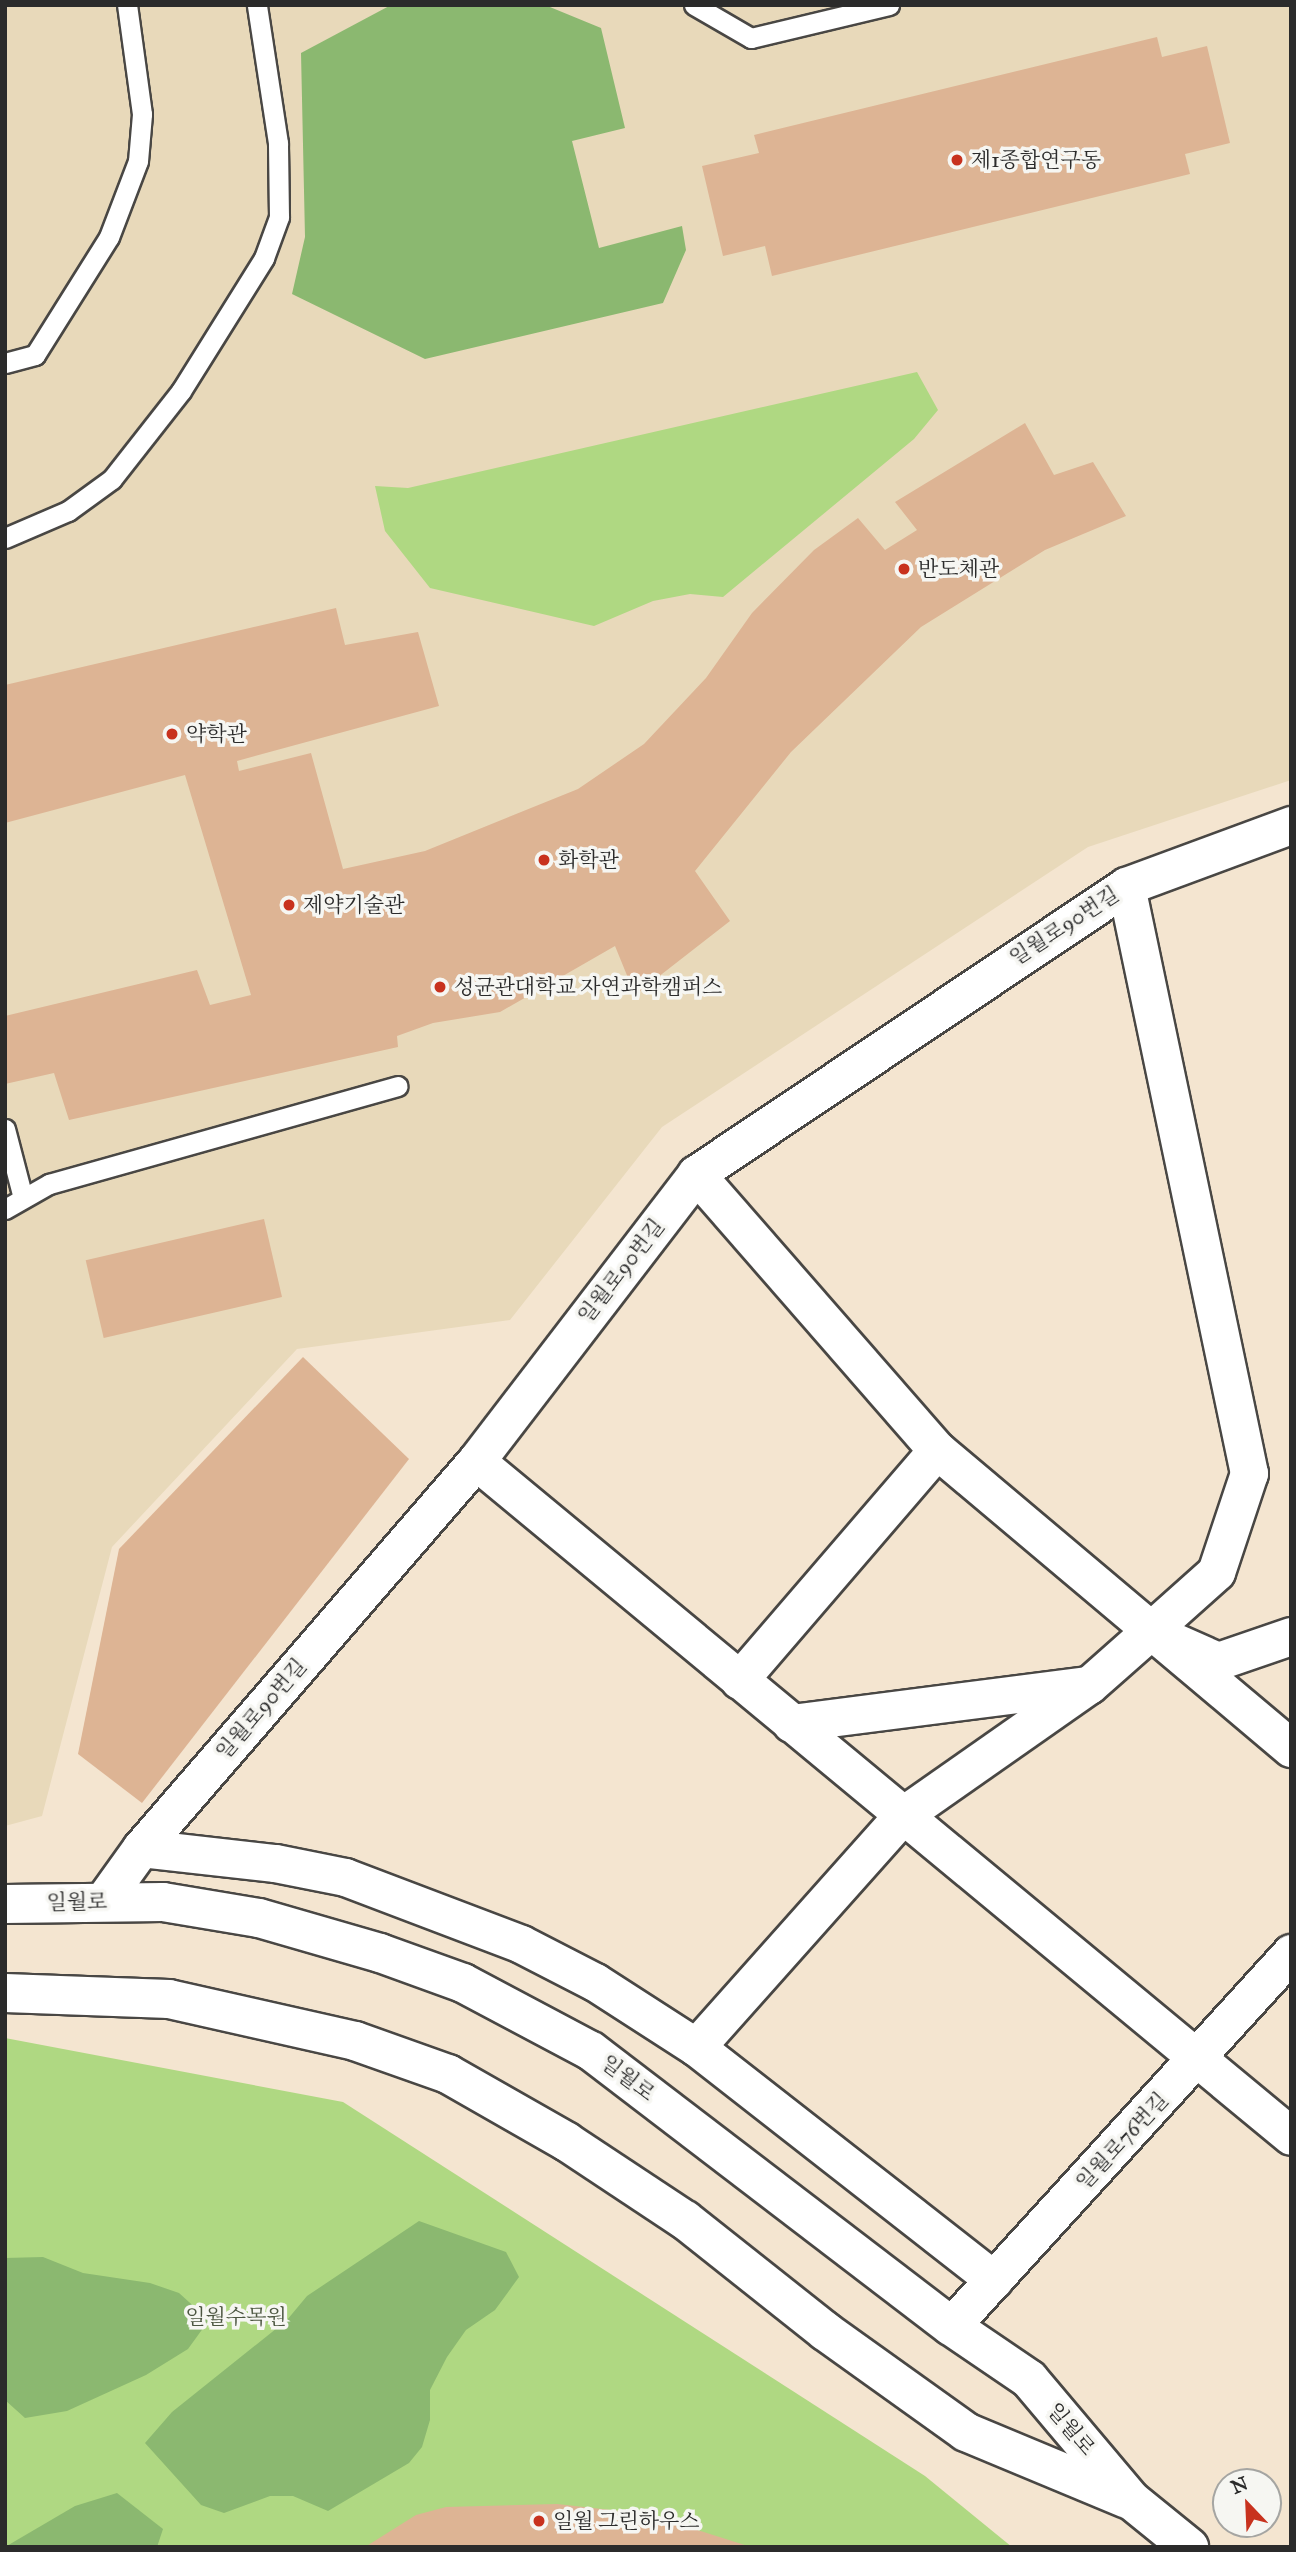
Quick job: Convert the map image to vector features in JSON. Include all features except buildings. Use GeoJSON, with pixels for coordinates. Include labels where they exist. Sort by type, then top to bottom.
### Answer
{"type":"FeatureCollection","features":[{"type":"Feature","properties":{"kind":"street","name":"일월로90번길"},"geometry":{"type":"LineString","coordinates":[[103,1901],[141,1847],[475,1461],[696,1174],[1126,886],[1291,825]]}},
{"type":"Feature","properties":{"kind":"street"},"geometry":{"type":"LineString","coordinates":[[696,2047],[903,1815],[1089,1685],[1216,1572],[1249,1473],[1126,886]]}},
{"type":"Feature","properties":{"kind":"street"},"geometry":{"type":"LineString","coordinates":[[696,1174],[937,1450],[1291,1748]]}},
{"type":"Feature","properties":{"kind":"street"},"geometry":{"type":"LineString","coordinates":[[739,1679],[937,1450]]}},
{"type":"Feature","properties":{"kind":"street"},"geometry":{"type":"LineString","coordinates":[[475,1461],[1291,2136]]}},
{"type":"Feature","properties":{"kind":"street"},"geometry":{"type":"LineString","coordinates":[[1150,1631],[1218,1661],[1291,1636]]}},
{"type":"Feature","properties":{"kind":"street"},"geometry":{"type":"LineString","coordinates":[[791,1723],[1089,1685]]}},
{"type":"Feature","properties":{"kind":"street"},"geometry":{"type":"LineString","coordinates":[[141,1847],[275,1863],[345,1877],[405,1896],[521,1944],[595,1982],[696,2047],[994,2280]]}},
{"type":"Feature","properties":{"kind":"street","name":"일월로"},"geometry":{"type":"LineString","coordinates":[[5,1904],[163,1902],[259,1918],[380,1953],[463,1983],[592,2051],[951,2326],[1029,2379],[1131,2500],[1189,2547]]}},
{"type":"Feature","properties":{"kind":"street","name":"일월로76번길"},"geometry":{"type":"LineString","coordinates":[[951,2326],[1198,2059],[1291,1954]]}},
{"type":"Feature","properties":{"kind":"street","name":"일월로"},"geometry":{"type":"LineString","coordinates":[[5,1993],[169,1999],[355,2041],[448,2074],[567,2142],[685,2220],[825,2331],[966,2432],[1131,2500]]}},
{"type":"Feature","properties":{"kind":"lane"},"geometry":{"type":"LineString","coordinates":[[5,363],[35,355],[109,237],[138,162],[142,114],[127,7],[148,5]]}},
{"type":"Feature","properties":{"kind":"lane"},"geometry":{"type":"LineString","coordinates":[[5,538],[68,511],[112,479],[181,391],[264,258],[279,217],[278,143],[257,5]]}},
{"type":"Feature","properties":{"kind":"lane"},"geometry":{"type":"LineString","coordinates":[[694,5],[751,38],[889,5]]}},
{"type":"Feature","properties":{"kind":"lane"},"geometry":{"type":"LineString","coordinates":[[5,1209],[49,1184],[398,1086]]}},
{"type":"Feature","properties":{"kind":"lane"},"geometry":{"type":"LineString","coordinates":[[5,1129],[23,1198]]}},
{"type":"Feature","properties":{"kind":"shaded area","name":"성균관대학교 자연과학캠퍼스"},"geometry":{"type":"Polygon","coordinates":[[[5,5],[1291,5],[1291,780],[1088,847],[662,1127],[510,1320],[297,1349],[112,1547],[42,1816],[5,1826],[5,5]]]}},
{"type":"Feature","properties":{"kind":"green space"},"geometry":{"type":"Polygon","coordinates":[[[391,5],[545,5],[601,28],[625,128],[572,141],[599,248],[682,226],[686,250],[663,303],[425,359],[292,294],[305,237],[301,53],[391,5]]]}},
{"type":"Feature","properties":{"kind":"green space"},"geometry":{"type":"Polygon","coordinates":[[[917,372],[938,410],[914,439],[723,597],[690,594],[653,601],[594,626],[430,588],[385,531],[375,486],[408,488],[917,372]]]}},
{"type":"Feature","properties":{"kind":"green space","name":"일월수목원"},"geometry":{"type":"Polygon","coordinates":[[[5,2038],[343,2102],[925,2476],[1012,2547],[5,2547],[5,2038]]]}},
{"type":"Feature","properties":{"kind":"green space"},"geometry":{"type":"Polygon","coordinates":[[[419,2221],[506,2252],[519,2277],[495,2310],[466,2330],[447,2357],[430,2390],[430,2420],[422,2447],[409,2463],[328,2511],[293,2496],[270,2496],[224,2513],[201,2505],[145,2443],[172,2412],[287,2320],[307,2296],[419,2221]]]}},
{"type":"Feature","properties":{"kind":"green space"},"geometry":{"type":"Polygon","coordinates":[[[43,2257],[83,2273],[150,2283],[179,2293],[209,2320],[188,2349],[146,2375],[67,2411],[25,2418],[5,2400],[5,2258],[43,2257]]]}},
{"type":"Feature","properties":{"kind":"green space"},"geometry":{"type":"Polygon","coordinates":[[[117,2493],[163,2529],[157,2547],[5,2547],[75,2506],[117,2493]]]}},
{"type":"Feature","properties":{"kind":"place","name":"제1종합연구동"},"geometry":{"type":"Point","coordinates":[957,160]}},
{"type":"Feature","properties":{"kind":"place","name":"반도체관"},"geometry":{"type":"Point","coordinates":[904,569]}},
{"type":"Feature","properties":{"kind":"place","name":"약학관"},"geometry":{"type":"Point","coordinates":[172,734]}},
{"type":"Feature","properties":{"kind":"place","name":"화학관"},"geometry":{"type":"Point","coordinates":[544,860]}},
{"type":"Feature","properties":{"kind":"place","name":"제약기술관"},"geometry":{"type":"Point","coordinates":[289,905]}},
{"type":"Feature","properties":{"kind":"place","name":"성균관대학교 자연과학캠퍼스"},"geometry":{"type":"Point","coordinates":[440,987]}},
{"type":"Feature","properties":{"kind":"place","name":"일월 그린하우스"},"geometry":{"type":"Point","coordinates":[539,2521]}}]}
